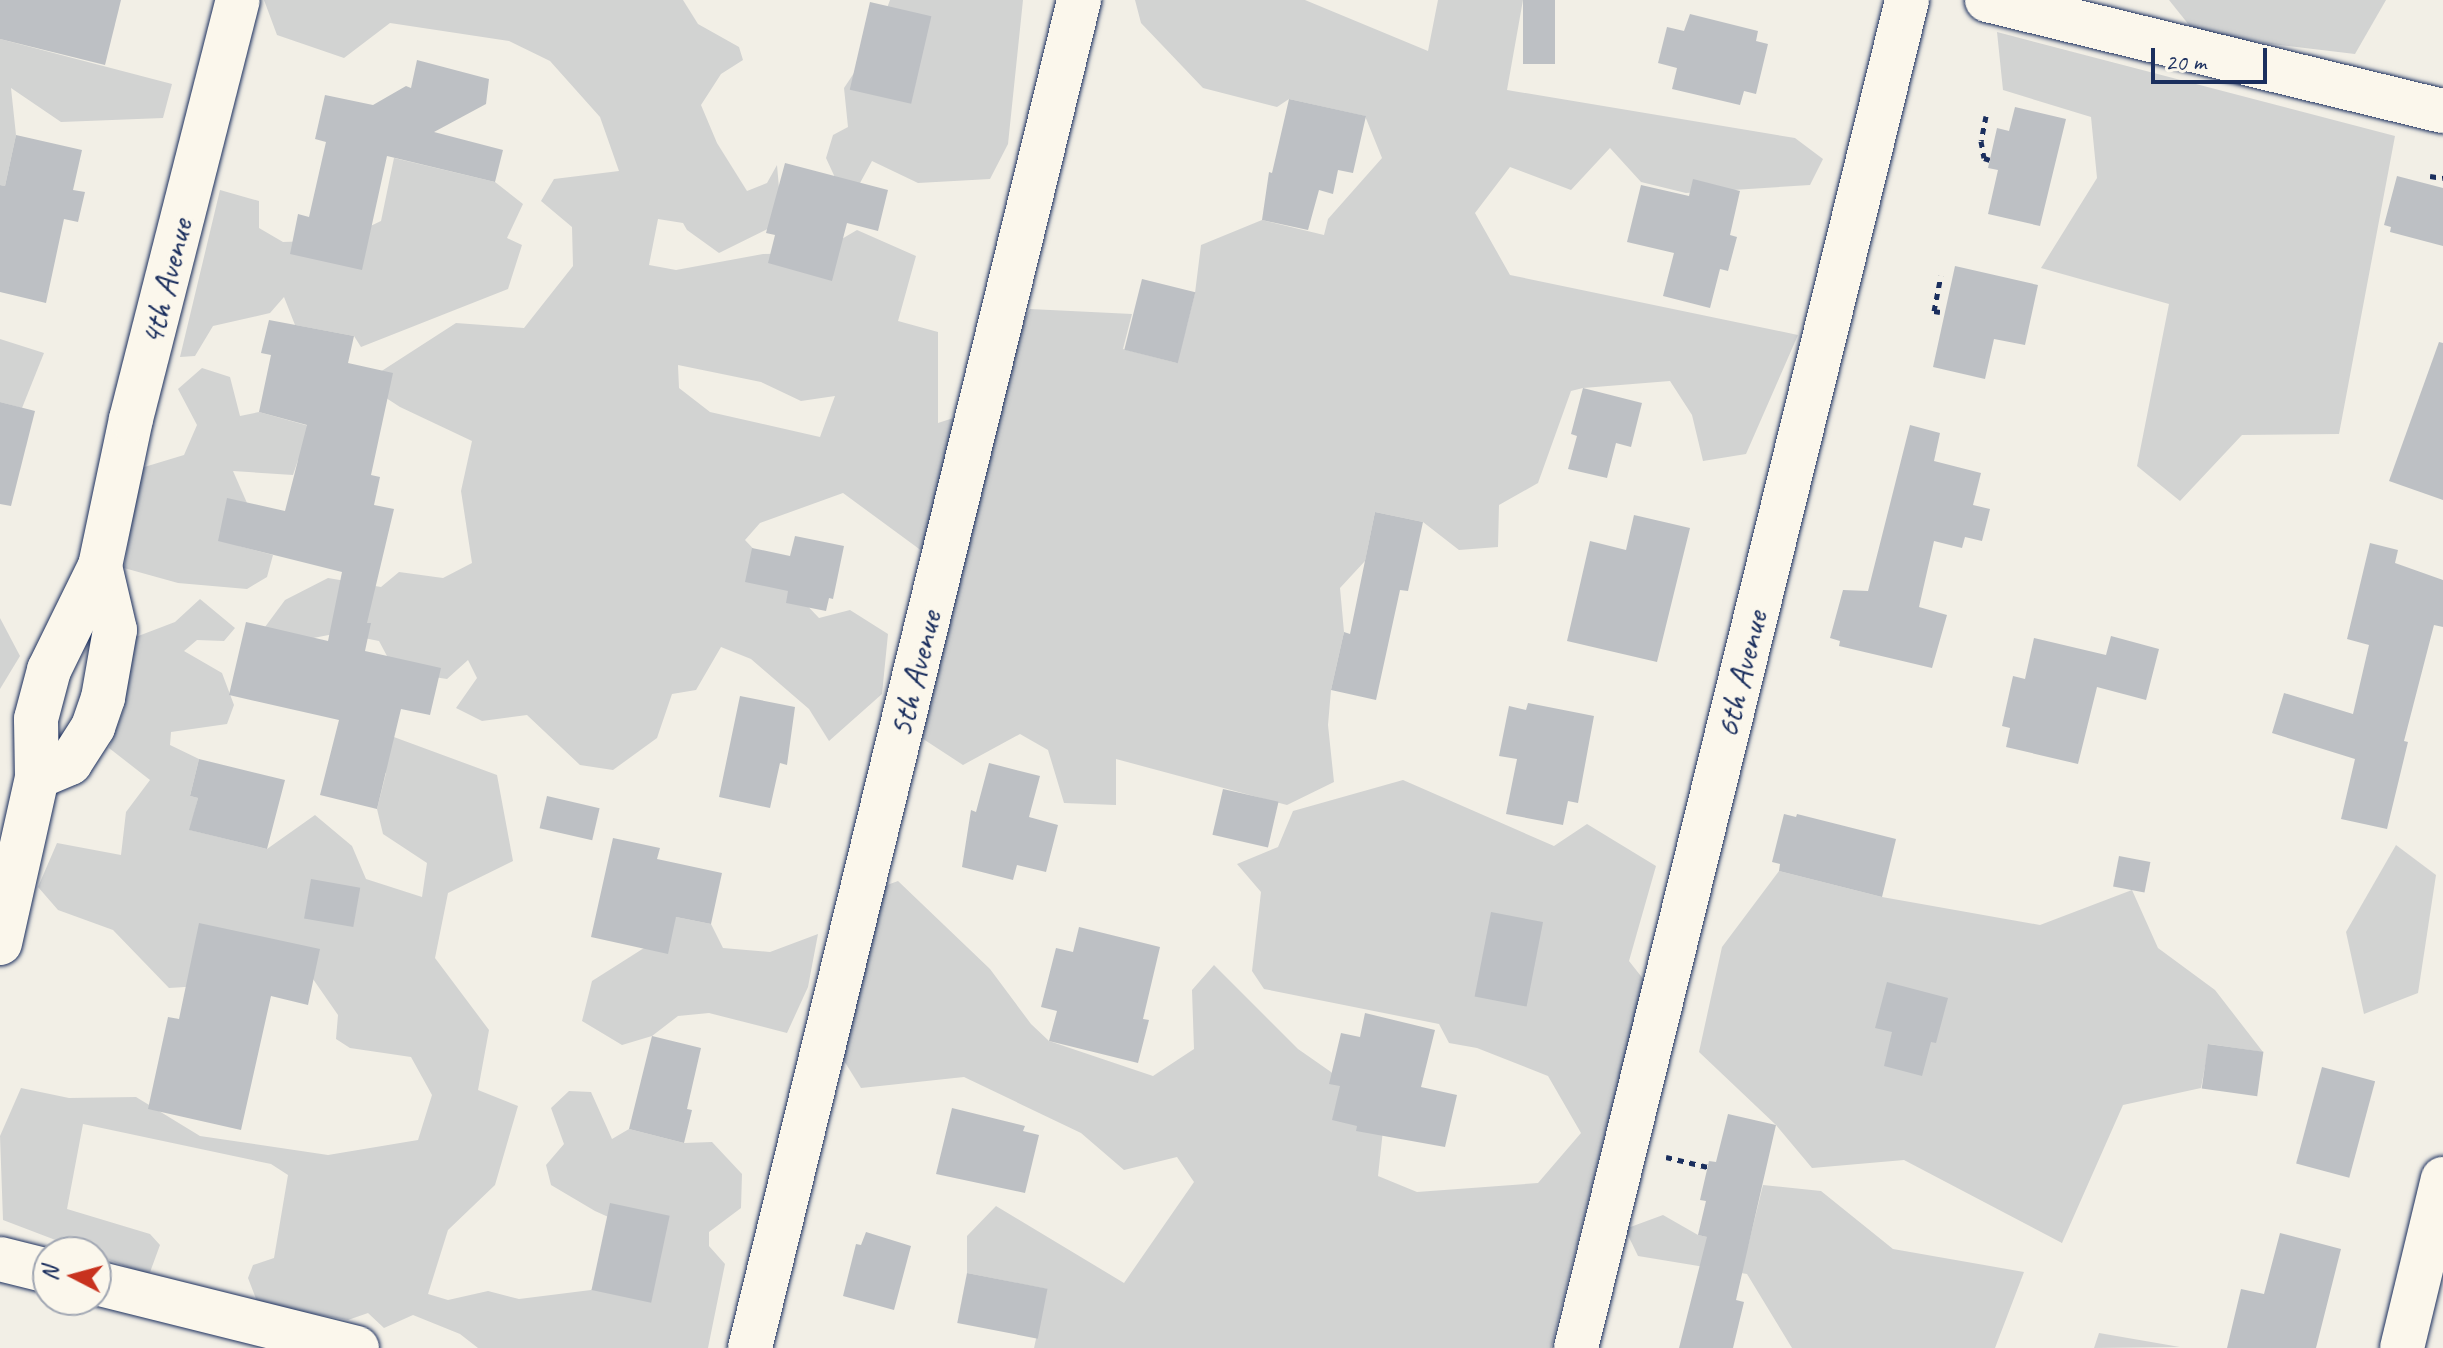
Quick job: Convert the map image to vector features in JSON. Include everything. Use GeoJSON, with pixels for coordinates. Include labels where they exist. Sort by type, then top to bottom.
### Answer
{"type":"FeatureCollection","features":[{"type":"Feature","properties":{"kind":"street","name":"4th Avenue"},"geometry":{"type":"LineString","coordinates":[[0,943],[19,772],[49,670],[100,566],[131,419],[238,0]]}},
{"type":"Feature","properties":{"kind":"street","name":"5th Avenue"},"geometry":{"type":"LineString","coordinates":[[750,1348],[1079,0]]}},
{"type":"Feature","properties":{"kind":"street","name":"6th Avenue"},"geometry":{"type":"LineString","coordinates":[[1576,1348],[1907,0]]}},
{"type":"Feature","properties":{"kind":"street"},"geometry":{"type":"LineString","coordinates":[[1987,0],[2443,111]]}},
{"type":"Feature","properties":{"kind":"street","name":"4th Avenue"},"geometry":{"type":"LineString","coordinates":[[19,772],[70,763],[93,727],[103,698],[115,630],[100,566]]}},
{"type":"Feature","properties":{"kind":"street"},"geometry":{"type":"LineString","coordinates":[[2402,1348],[2443,1179]]}},
{"type":"Feature","properties":{"kind":"street"},"geometry":{"type":"LineString","coordinates":[[0,1259],[32,1267]]}},
{"type":"Feature","properties":{"kind":"street"},"geometry":{"type":"LineString","coordinates":[[112,1287],[357,1348]]}},
{"type":"Feature","properties":{"kind":"path"},"geometry":{"type":"LineString","coordinates":[[1986,116],[1981,141],[1984,158],[1990,160]]}},
{"type":"Feature","properties":{"kind":"path"},"geometry":{"type":"LineString","coordinates":[[2430,176],[2443,178]]}},
{"type":"Feature","properties":{"kind":"path"},"geometry":{"type":"LineString","coordinates":[[1940,312],[1934,311],[1941,276]]}},
{"type":"Feature","properties":{"kind":"shaded area"},"geometry":{"type":"Polygon","coordinates":[[[264,0],[683,0],[698,24],[739,47],[743,60],[721,74],[701,105],[717,143],[747,191],[767,183],[777,165],[782,222],[719,253],[687,230],[683,223],[658,219],[649,265],[676,270],[763,254],[818,253],[857,230],[916,256],[898,321],[938,332],[938,423],[993,405],[1005,358],[1030,309],[1132,314],[1123,349],[1177,363],[1195,293],[1201,245],[1262,220],[1324,235],[1328,219],[1382,158],[1365,116],[1289,99],[1277,107],[1203,88],[1141,23],[1135,0],[1305,0],[1428,51],[1438,0],[1523,0],[1507,90],[1795,138],[1823,159],[1810,185],[1686,193],[1641,182],[1610,148],[1571,190],[1510,167],[1475,213],[1510,275],[1798,335],[1746,454],[1703,461],[1692,415],[1670,381],[1583,388],[1571,391],[1538,483],[1499,505],[1498,547],[1459,550],[1423,522],[1375,512],[1365,561],[1340,588],[1344,632],[1331,690],[1328,725],[1334,782],[1287,805],[1116,759],[1116,805],[1064,803],[1048,750],[1020,734],[963,765],[914,733],[926,554],[843,493],[760,523],[745,540],[819,618],[850,610],[888,634],[882,694],[829,741],[809,709],[751,659],[721,647],[696,690],[672,694],[657,738],[613,770],[580,765],[527,715],[482,721],[456,708],[477,678],[468,660],[447,679],[395,671],[379,641],[339,633],[277,645],[265,627],[285,600],[328,578],[381,587],[399,572],[443,578],[472,563],[461,491],[472,441],[400,407],[363,383],[456,323],[524,328],[573,266],[572,227],[541,201],[554,179],[619,171],[600,117],[550,61],[509,41],[390,23],[344,58],[277,35],[264,0]],[[678,365],[679,388],[710,412],[820,437],[835,396],[801,401],[761,382],[678,365]]]}},
{"type":"Feature","properties":{"kind":"shaded area"},"geometry":{"type":"Polygon","coordinates":[[[890,0],[1023,0],[1008,144],[990,179],[918,183],[872,161],[860,183],[838,184],[826,158],[833,135],[848,127],[844,88],[874,43],[890,0]]]}},
{"type":"Feature","properties":{"kind":"shaded area"},"geometry":{"type":"Polygon","coordinates":[[[2169,0],[2386,0],[2355,54],[2197,35],[2169,0]]]}},
{"type":"Feature","properties":{"kind":"shaded area"},"geometry":{"type":"Polygon","coordinates":[[[1997,32],[2395,136],[2339,434],[2242,435],[2180,501],[2137,466],[2169,304],[2041,268],[2097,178],[2091,117],[2003,90],[1997,32]]]}},
{"type":"Feature","properties":{"kind":"shaded area"},"geometry":{"type":"Polygon","coordinates":[[[0,39],[172,84],[163,118],[61,122],[11,88],[16,135],[5,186],[0,185],[0,39]]]}},
{"type":"Feature","properties":{"kind":"shaded area"},"geometry":{"type":"Polygon","coordinates":[[[394,158],[495,182],[523,204],[507,238],[522,245],[508,289],[361,347],[354,336],[295,325],[284,297],[270,313],[213,326],[195,356],[180,357],[220,190],[259,201],[259,228],[283,242],[341,240],[381,221],[394,158]]]}},
{"type":"Feature","properties":{"kind":"shaded area"},"geometry":{"type":"Polygon","coordinates":[[[0,339],[44,353],[22,408],[0,402],[0,339]]]}},
{"type":"Feature","properties":{"kind":"shaded area"},"geometry":{"type":"Polygon","coordinates":[[[202,368],[230,377],[240,416],[259,412],[316,428],[327,466],[298,460],[293,475],[233,471],[247,503],[239,546],[273,555],[267,577],[247,589],[178,583],[124,568],[141,468],[184,455],[197,425],[178,389],[202,368]]]}},
{"type":"Feature","properties":{"kind":"shaded area"},"geometry":{"type":"Polygon","coordinates":[[[200,599],[235,628],[224,641],[197,640],[184,651],[222,673],[234,705],[227,724],[171,732],[170,745],[199,759],[190,796],[198,798],[190,830],[267,849],[315,815],[352,846],[366,879],[422,897],[427,863],[383,834],[377,809],[386,773],[349,759],[364,726],[497,775],[513,861],[448,893],[435,958],[489,1030],[478,1090],[518,1106],[495,1185],[448,1230],[428,1294],[448,1300],[488,1291],[519,1299],[591,1290],[660,1257],[633,1228],[595,1211],[551,1185],[546,1165],[564,1144],[551,1108],[569,1091],[591,1092],[612,1139],[629,1129],[684,1143],[712,1142],[742,1174],[741,1208],[709,1232],[709,1246],[725,1264],[708,1348],[478,1348],[460,1334],[413,1315],[384,1328],[368,1313],[348,1320],[258,1304],[248,1278],[253,1265],[274,1258],[288,1175],[271,1164],[83,1124],[67,1209],[150,1234],[160,1245],[149,1275],[112,1261],[112,1236],[45,1236],[3,1220],[0,1136],[21,1088],[69,1098],[136,1097],[200,1136],[328,1155],[418,1140],[432,1095],[411,1057],[350,1048],[336,1039],[338,1015],[313,979],[169,988],[113,930],[58,910],[38,887],[57,843],[121,855],[126,812],[150,780],[109,748],[124,709],[133,638],[175,622],[200,599]]]}},
{"type":"Feature","properties":{"kind":"shaded area"},"geometry":{"type":"Polygon","coordinates":[[[0,618],[20,656],[0,689],[0,618]]]}},
{"type":"Feature","properties":{"kind":"shaded area"},"geometry":{"type":"Polygon","coordinates":[[[1403,780],[1554,846],[1587,824],[1656,866],[1629,961],[1644,980],[1551,1348],[1034,1348],[1047,1289],[967,1273],[967,1236],[996,1206],[1124,1283],[1194,1182],[1177,1157],[1124,1170],[1081,1133],[964,1077],[861,1088],[836,1048],[879,888],[898,881],[990,969],[1031,1024],[1049,1041],[1153,1076],[1194,1049],[1192,990],[1214,965],[1298,1049],[1331,1072],[1383,1130],[1378,1176],[1417,1192],[1538,1183],[1581,1133],[1548,1076],[1477,1048],[1449,1043],[1439,1024],[1264,989],[1252,971],[1261,892],[1237,864],[1278,847],[1293,811],[1403,780]]]}},
{"type":"Feature","properties":{"kind":"shaded area"},"geometry":{"type":"Polygon","coordinates":[[[2396,845],[2436,875],[2418,993],[2364,1014],[2346,932],[2396,845]]]}},
{"type":"Feature","properties":{"kind":"shaded area"},"geometry":{"type":"Polygon","coordinates":[[[1779,871],[1882,897],[2040,925],[2132,890],[2158,948],[2215,990],[2263,1052],[2209,1044],[2201,1088],[2123,1105],[2062,1243],[1904,1160],[1812,1168],[1776,1125],[1699,1052],[1722,947],[1779,871]]]}},
{"type":"Feature","properties":{"kind":"shaded area"},"geometry":{"type":"Polygon","coordinates":[[[676,917],[711,924],[723,948],[770,952],[818,934],[808,987],[787,1033],[709,1013],[678,1016],[652,1036],[622,1045],[582,1021],[592,981],[644,948],[676,917]]]}},
{"type":"Feature","properties":{"kind":"shaded area"},"geometry":{"type":"Polygon","coordinates":[[[1763,1185],[1821,1191],[1893,1249],[2024,1272],[1995,1348],[1792,1348],[1747,1274],[1638,1256],[1625,1229],[1663,1215],[1698,1235],[1748,1246],[1763,1185]]]}},
{"type":"Feature","properties":{"kind":"shaded area"},"geometry":{"type":"Polygon","coordinates":[[[2099,1333],[2180,1347],[2094,1348],[2099,1333]]]}},
{"type":"Feature","properties":{"kind":"building"},"geometry":{"type":"Polygon","coordinates":[[[0,0],[121,0],[105,65],[0,39],[0,0]]]}},
{"type":"Feature","properties":{"kind":"building"},"geometry":{"type":"Polygon","coordinates":[[[1523,0],[1555,0],[1555,64],[1523,64],[1523,0]]]}},
{"type":"Feature","properties":{"kind":"building"},"geometry":{"type":"Polygon","coordinates":[[[870,2],[931,16],[911,104],[850,90],[870,2]]]}},
{"type":"Feature","properties":{"kind":"building"},"geometry":{"type":"Polygon","coordinates":[[[1690,14],[1758,31],[1756,41],[1768,44],[1756,94],[1744,91],[1740,105],[1672,89],[1677,68],[1658,63],[1667,27],[1684,31],[1690,14]]]}},
{"type":"Feature","properties":{"kind":"building"},"geometry":{"type":"Polygon","coordinates":[[[417,60],[489,79],[486,104],[434,132],[503,150],[495,182],[387,156],[362,270],[290,254],[298,214],[309,217],[326,142],[315,139],[325,95],[373,105],[406,86],[411,88],[417,60]]]}},
{"type":"Feature","properties":{"kind":"building"},"geometry":{"type":"Polygon","coordinates":[[[1289,99],[1366,116],[1353,173],[1338,170],[1333,194],[1319,190],[1308,230],[1262,220],[1269,172],[1272,173],[1289,99]]]}},
{"type":"Feature","properties":{"kind":"building"},"geometry":{"type":"Polygon","coordinates":[[[2015,107],[2066,119],[2040,226],[1988,214],[1998,170],[1988,168],[1997,128],[2009,131],[2015,107]]]}},
{"type":"Feature","properties":{"kind":"building"},"geometry":{"type":"Polygon","coordinates":[[[16,135],[82,150],[73,190],[85,192],[78,222],[64,219],[46,303],[0,292],[0,185],[5,186],[16,135]]]}},
{"type":"Feature","properties":{"kind":"building"},"geometry":{"type":"Polygon","coordinates":[[[785,163],[888,190],[878,231],[847,223],[832,281],[768,263],[775,235],[766,233],[785,163]]]}},
{"type":"Feature","properties":{"kind":"building"},"geometry":{"type":"Polygon","coordinates":[[[2397,176],[2443,188],[2443,246],[2390,232],[2391,227],[2384,225],[2397,176]]]}},
{"type":"Feature","properties":{"kind":"building"},"geometry":{"type":"Polygon","coordinates":[[[1693,179],[1740,191],[1730,235],[1737,237],[1728,271],[1720,269],[1710,308],[1663,296],[1674,253],[1627,242],[1641,185],[1689,196],[1693,179]]]}},
{"type":"Feature","properties":{"kind":"building"},"geometry":{"type":"Polygon","coordinates":[[[1955,266],[2038,285],[2025,345],[1994,339],[1985,379],[1933,367],[1955,266]]]}},
{"type":"Feature","properties":{"kind":"building"},"geometry":{"type":"Polygon","coordinates":[[[1142,279],[1195,292],[1178,363],[1124,350],[1142,279]]]}},
{"type":"Feature","properties":{"kind":"building"},"geometry":{"type":"Polygon","coordinates":[[[269,320],[354,336],[348,363],[393,373],[371,475],[380,477],[374,505],[394,509],[367,623],[371,623],[365,651],[441,668],[430,715],[401,709],[377,809],[320,795],[339,720],[229,695],[246,622],[328,641],[342,572],[218,541],[227,498],[285,511],[307,425],[259,412],[271,355],[261,353],[269,320]]]}},
{"type":"Feature","properties":{"kind":"building"},"geometry":{"type":"Polygon","coordinates":[[[2439,342],[2443,343],[2443,500],[2389,481],[2439,342]]]}},
{"type":"Feature","properties":{"kind":"building"},"geometry":{"type":"Polygon","coordinates":[[[1583,388],[1642,403],[1631,447],[1616,443],[1607,478],[1568,469],[1577,436],[1571,434],[1583,388]]]}},
{"type":"Feature","properties":{"kind":"building"},"geometry":{"type":"Polygon","coordinates":[[[0,402],[35,411],[11,506],[0,504],[0,402]]]}},
{"type":"Feature","properties":{"kind":"building"},"geometry":{"type":"Polygon","coordinates":[[[1910,425],[1940,433],[1934,461],[1981,473],[1973,505],[1990,509],[1982,541],[1965,537],[1962,548],[1934,541],[1919,607],[1947,615],[1932,668],[1839,646],[1840,641],[1830,638],[1843,590],[1868,591],[1910,425]]]}},
{"type":"Feature","properties":{"kind":"building"},"geometry":{"type":"Polygon","coordinates":[[[1375,512],[1423,522],[1408,591],[1400,590],[1376,700],[1331,690],[1344,632],[1350,634],[1375,512]]]}},
{"type":"Feature","properties":{"kind":"building"},"geometry":{"type":"Polygon","coordinates":[[[1634,515],[1690,528],[1657,662],[1567,641],[1590,541],[1626,550],[1634,515]]]}},
{"type":"Feature","properties":{"kind":"building"},"geometry":{"type":"Polygon","coordinates":[[[795,536],[844,546],[833,599],[829,598],[826,611],[786,603],[788,591],[745,582],[752,548],[790,556],[795,536]]]}},
{"type":"Feature","properties":{"kind":"building"},"geometry":{"type":"Polygon","coordinates":[[[2370,543],[2398,550],[2395,563],[2443,580],[2443,627],[2434,625],[2404,741],[2408,742],[2387,829],[2341,819],[2355,759],[2272,733],[2284,693],[2353,714],[2369,645],[2347,639],[2370,543]]]}},
{"type":"Feature","properties":{"kind":"building"},"geometry":{"type":"Polygon","coordinates":[[[2111,636],[2159,649],[2146,700],[2097,687],[2078,764],[2006,747],[2010,728],[2002,726],[2013,676],[2025,679],[2034,638],[2106,655],[2111,636]]]}},
{"type":"Feature","properties":{"kind":"building"},"geometry":{"type":"Polygon","coordinates":[[[740,696],[795,707],[787,765],[780,763],[770,808],[719,797],[740,696]]]}},
{"type":"Feature","properties":{"kind":"building"},"geometry":{"type":"Polygon","coordinates":[[[1528,703],[1594,716],[1578,803],[1568,801],[1563,825],[1506,814],[1517,759],[1499,756],[1509,706],[1526,710],[1528,703]]]}},
{"type":"Feature","properties":{"kind":"building"},"geometry":{"type":"Polygon","coordinates":[[[199,759],[285,780],[267,849],[189,830],[198,798],[190,796],[199,759]]]}},
{"type":"Feature","properties":{"kind":"building"},"geometry":{"type":"Polygon","coordinates":[[[989,763],[1040,776],[1029,817],[1058,825],[1046,872],[1017,865],[1013,880],[962,867],[971,810],[976,812],[989,763]]]}},
{"type":"Feature","properties":{"kind":"building"},"geometry":{"type":"Polygon","coordinates":[[[1223,789],[1279,802],[1268,848],[1212,835],[1223,789]]]}},
{"type":"Feature","properties":{"kind":"building"},"geometry":{"type":"Polygon","coordinates":[[[547,796],[600,808],[592,840],[540,828],[547,796]]]}},
{"type":"Feature","properties":{"kind":"building"},"geometry":{"type":"Polygon","coordinates":[[[1784,814],[1796,817],[1797,814],[1896,839],[1882,897],[1779,871],[1780,864],[1772,862],[1784,814]]]}},
{"type":"Feature","properties":{"kind":"building"},"geometry":{"type":"Polygon","coordinates":[[[613,838],[660,848],[657,859],[722,873],[711,924],[676,917],[668,954],[591,937],[613,838]]]}},
{"type":"Feature","properties":{"kind":"building"},"geometry":{"type":"Polygon","coordinates":[[[2119,856],[2150,862],[2144,893],[2113,886],[2119,856]]]}},
{"type":"Feature","properties":{"kind":"building"},"geometry":{"type":"Polygon","coordinates":[[[311,879],[360,888],[353,927],[304,918],[311,879]]]}},
{"type":"Feature","properties":{"kind":"building"},"geometry":{"type":"Polygon","coordinates":[[[1491,912],[1543,922],[1527,1007],[1475,996],[1491,912]]]}},
{"type":"Feature","properties":{"kind":"building"},"geometry":{"type":"Polygon","coordinates":[[[199,923],[320,949],[308,1005],[271,996],[241,1130],[148,1109],[168,1017],[179,1019],[199,923]]]}},
{"type":"Feature","properties":{"kind":"building"},"geometry":{"type":"Polygon","coordinates":[[[1079,927],[1160,947],[1143,1019],[1149,1020],[1138,1063],[1049,1041],[1057,1011],[1041,1007],[1056,948],[1073,952],[1079,927]]]}},
{"type":"Feature","properties":{"kind":"building"},"geometry":{"type":"Polygon","coordinates":[[[1887,982],[1948,998],[1936,1043],[1931,1042],[1922,1076],[1884,1066],[1892,1032],[1875,1028],[1887,982]]]}},
{"type":"Feature","properties":{"kind":"building"},"geometry":{"type":"Polygon","coordinates":[[[1365,1013],[1435,1030],[1421,1087],[1457,1095],[1445,1147],[1356,1131],[1357,1126],[1332,1120],[1340,1086],[1329,1084],[1341,1033],[1360,1037],[1365,1013]]]}},
{"type":"Feature","properties":{"kind":"building"},"geometry":{"type":"Polygon","coordinates":[[[652,1036],[701,1048],[687,1109],[692,1110],[684,1143],[629,1129],[652,1036]]]}},
{"type":"Feature","properties":{"kind":"building"},"geometry":{"type":"Polygon","coordinates":[[[2208,1044],[2263,1052],[2257,1096],[2202,1089],[2208,1044]]]}},
{"type":"Feature","properties":{"kind":"building"},"geometry":{"type":"Polygon","coordinates":[[[2322,1067],[2375,1081],[2349,1178],[2296,1164],[2322,1067]]]}},
{"type":"Feature","properties":{"kind":"building"},"geometry":{"type":"Polygon","coordinates":[[[952,1108],[1025,1126],[1023,1131],[1039,1135],[1025,1193],[936,1174],[952,1108]]]}},
{"type":"Feature","properties":{"kind":"building"},"geometry":{"type":"Polygon","coordinates":[[[1728,1114],[1776,1125],[1736,1300],[1744,1302],[1733,1348],[1679,1348],[1707,1237],[1698,1235],[1706,1201],[1700,1200],[1709,1161],[1716,1162],[1728,1114]]]}},
{"type":"Feature","properties":{"kind":"building"},"geometry":{"type":"Polygon","coordinates":[[[610,1203],[670,1216],[651,1303],[591,1290],[610,1203]]]}},
{"type":"Feature","properties":{"kind":"building"},"geometry":{"type":"Polygon","coordinates":[[[866,1232],[911,1246],[894,1310],[843,1296],[856,1244],[861,1245],[866,1232]]]}},
{"type":"Feature","properties":{"kind":"building"},"geometry":{"type":"Polygon","coordinates":[[[2280,1233],[2341,1249],[2316,1348],[2227,1348],[2241,1289],[2264,1294],[2280,1233]]]}},
{"type":"Feature","properties":{"kind":"building"},"geometry":{"type":"Polygon","coordinates":[[[967,1273],[1047,1289],[1038,1339],[957,1323],[967,1273]]]}}]}
